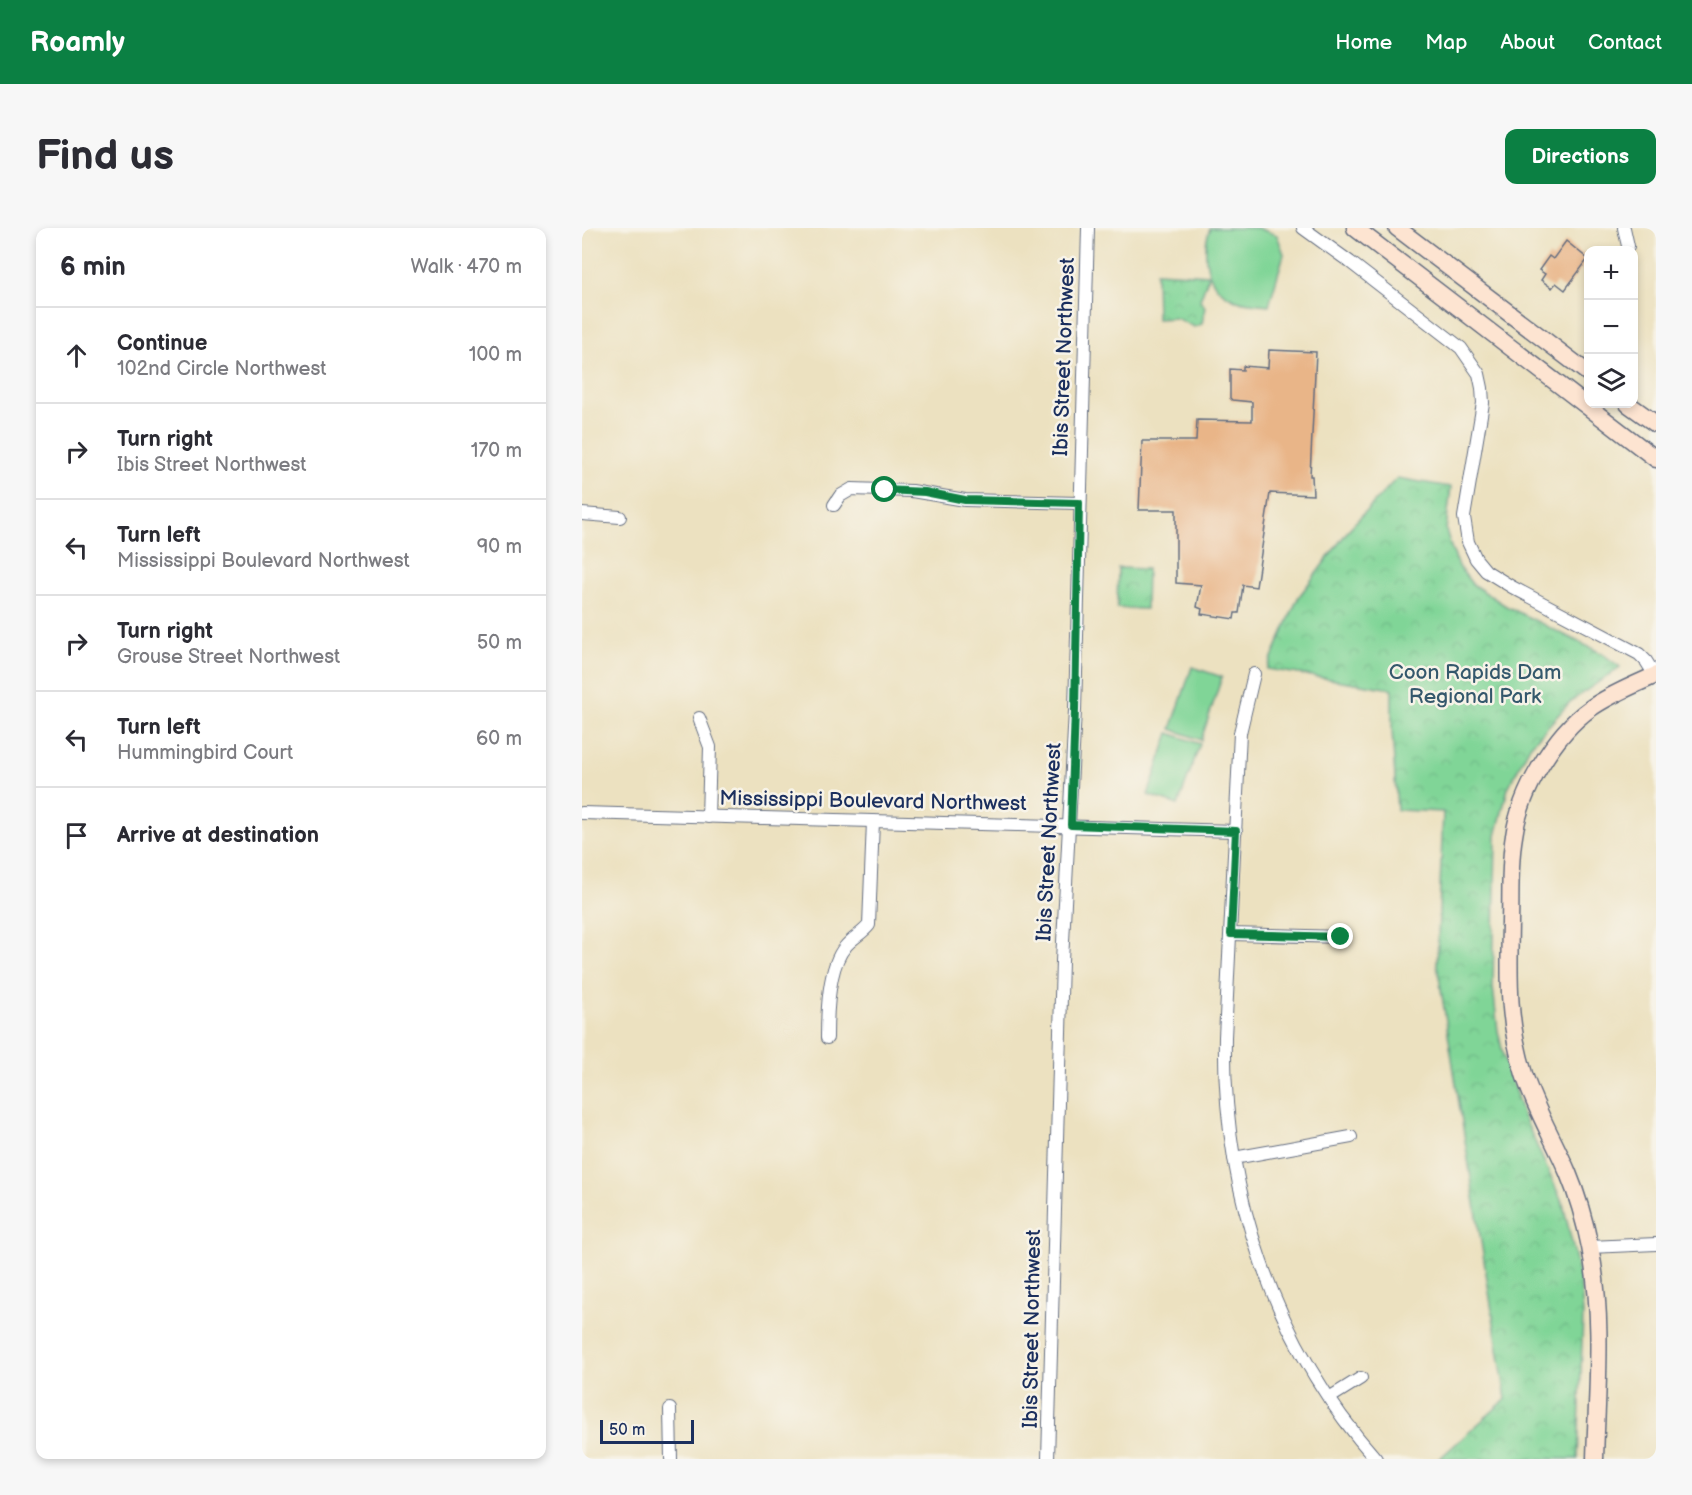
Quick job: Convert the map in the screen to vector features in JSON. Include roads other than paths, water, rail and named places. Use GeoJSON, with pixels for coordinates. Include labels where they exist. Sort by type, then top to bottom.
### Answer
{"type":"FeatureCollection","features":[{"type":"Feature","properties":{"kind":"street","name":"Ibis Street Northwest"},"geometry":{"type":"LineString","coordinates":[[1048,1459],[1062,972],[1075,710],[1088,228]]}},
{"type":"Feature","properties":{"kind":"street"},"geometry":{"type":"LineString","coordinates":[[1303,228],[1461,348],[1479,374],[1483,403],[1464,517],[1468,542],[1480,565],[1491,575],[1512,587],[1627,646],[1646,660],[1656,676],[1603,700],[1581,716],[1563,734],[1542,764],[1528,792],[1519,812],[1512,847],[1509,1006],[1527,1084],[1567,1172],[1590,1247],[1598,1316],[1595,1459]]}},
{"type":"Feature","properties":{"kind":"street"},"geometry":{"type":"LineString","coordinates":[[1355,228],[1656,459]]}},
{"type":"Feature","properties":{"kind":"street"},"geometry":{"type":"LineString","coordinates":[[1397,228],[1584,370]]}},
{"type":"Feature","properties":{"kind":"street"},"geometry":{"type":"LineString","coordinates":[[1624,228],[1628,246]]}},
{"type":"Feature","properties":{"kind":"street"},"geometry":{"type":"LineString","coordinates":[[1634,408],[1656,424]]}},
{"type":"Feature","properties":{"kind":"street"},"geometry":{"type":"LineString","coordinates":[[834,505],[840,496],[852,489],[918,492],[965,500],[1079,503]]}},
{"type":"Feature","properties":{"kind":"street"},"geometry":{"type":"LineString","coordinates":[[582,513],[620,517]]}},
{"type":"Feature","properties":{"kind":"street"},"geometry":{"type":"LineString","coordinates":[[1254,674],[1240,733],[1225,1068],[1227,1107],[1234,1158],[1251,1231],[1265,1273],[1294,1338],[1329,1398],[1353,1433],[1376,1459]]}},
{"type":"Feature","properties":{"kind":"street"},"geometry":{"type":"LineString","coordinates":[[699,718],[710,747],[708,817]]}},
{"type":"Feature","properties":{"kind":"street","name":"Mississippi Boulevard Northwest"},"geometry":{"type":"LineString","coordinates":[[582,813],[1236,831]]}},
{"type":"Feature","properties":{"kind":"street"},"geometry":{"type":"LineString","coordinates":[[827,1038],[828,998],[838,958],[850,942],[869,925],[873,821]]}},
{"type":"Feature","properties":{"kind":"street"},"geometry":{"type":"LineString","coordinates":[[1231,934],[1341,937]]}},
{"type":"Feature","properties":{"kind":"street"},"geometry":{"type":"LineString","coordinates":[[1234,1158],[1351,1137]]}},
{"type":"Feature","properties":{"kind":"street"},"geometry":{"type":"LineString","coordinates":[[1590,1247],[1656,1244]]}},
{"type":"Feature","properties":{"kind":"street"},"geometry":{"type":"LineString","coordinates":[[1329,1398],[1361,1378]]}},
{"type":"Feature","properties":{"kind":"street"},"geometry":{"type":"LineString","coordinates":[[670,1409],[671,1459]]}},
{"type":"Feature","properties":{"kind":"park label","name":"Coon Rapids Dam Regional Park"},"geometry":{"type":"Point","coordinates":[1475,684]}}]}
